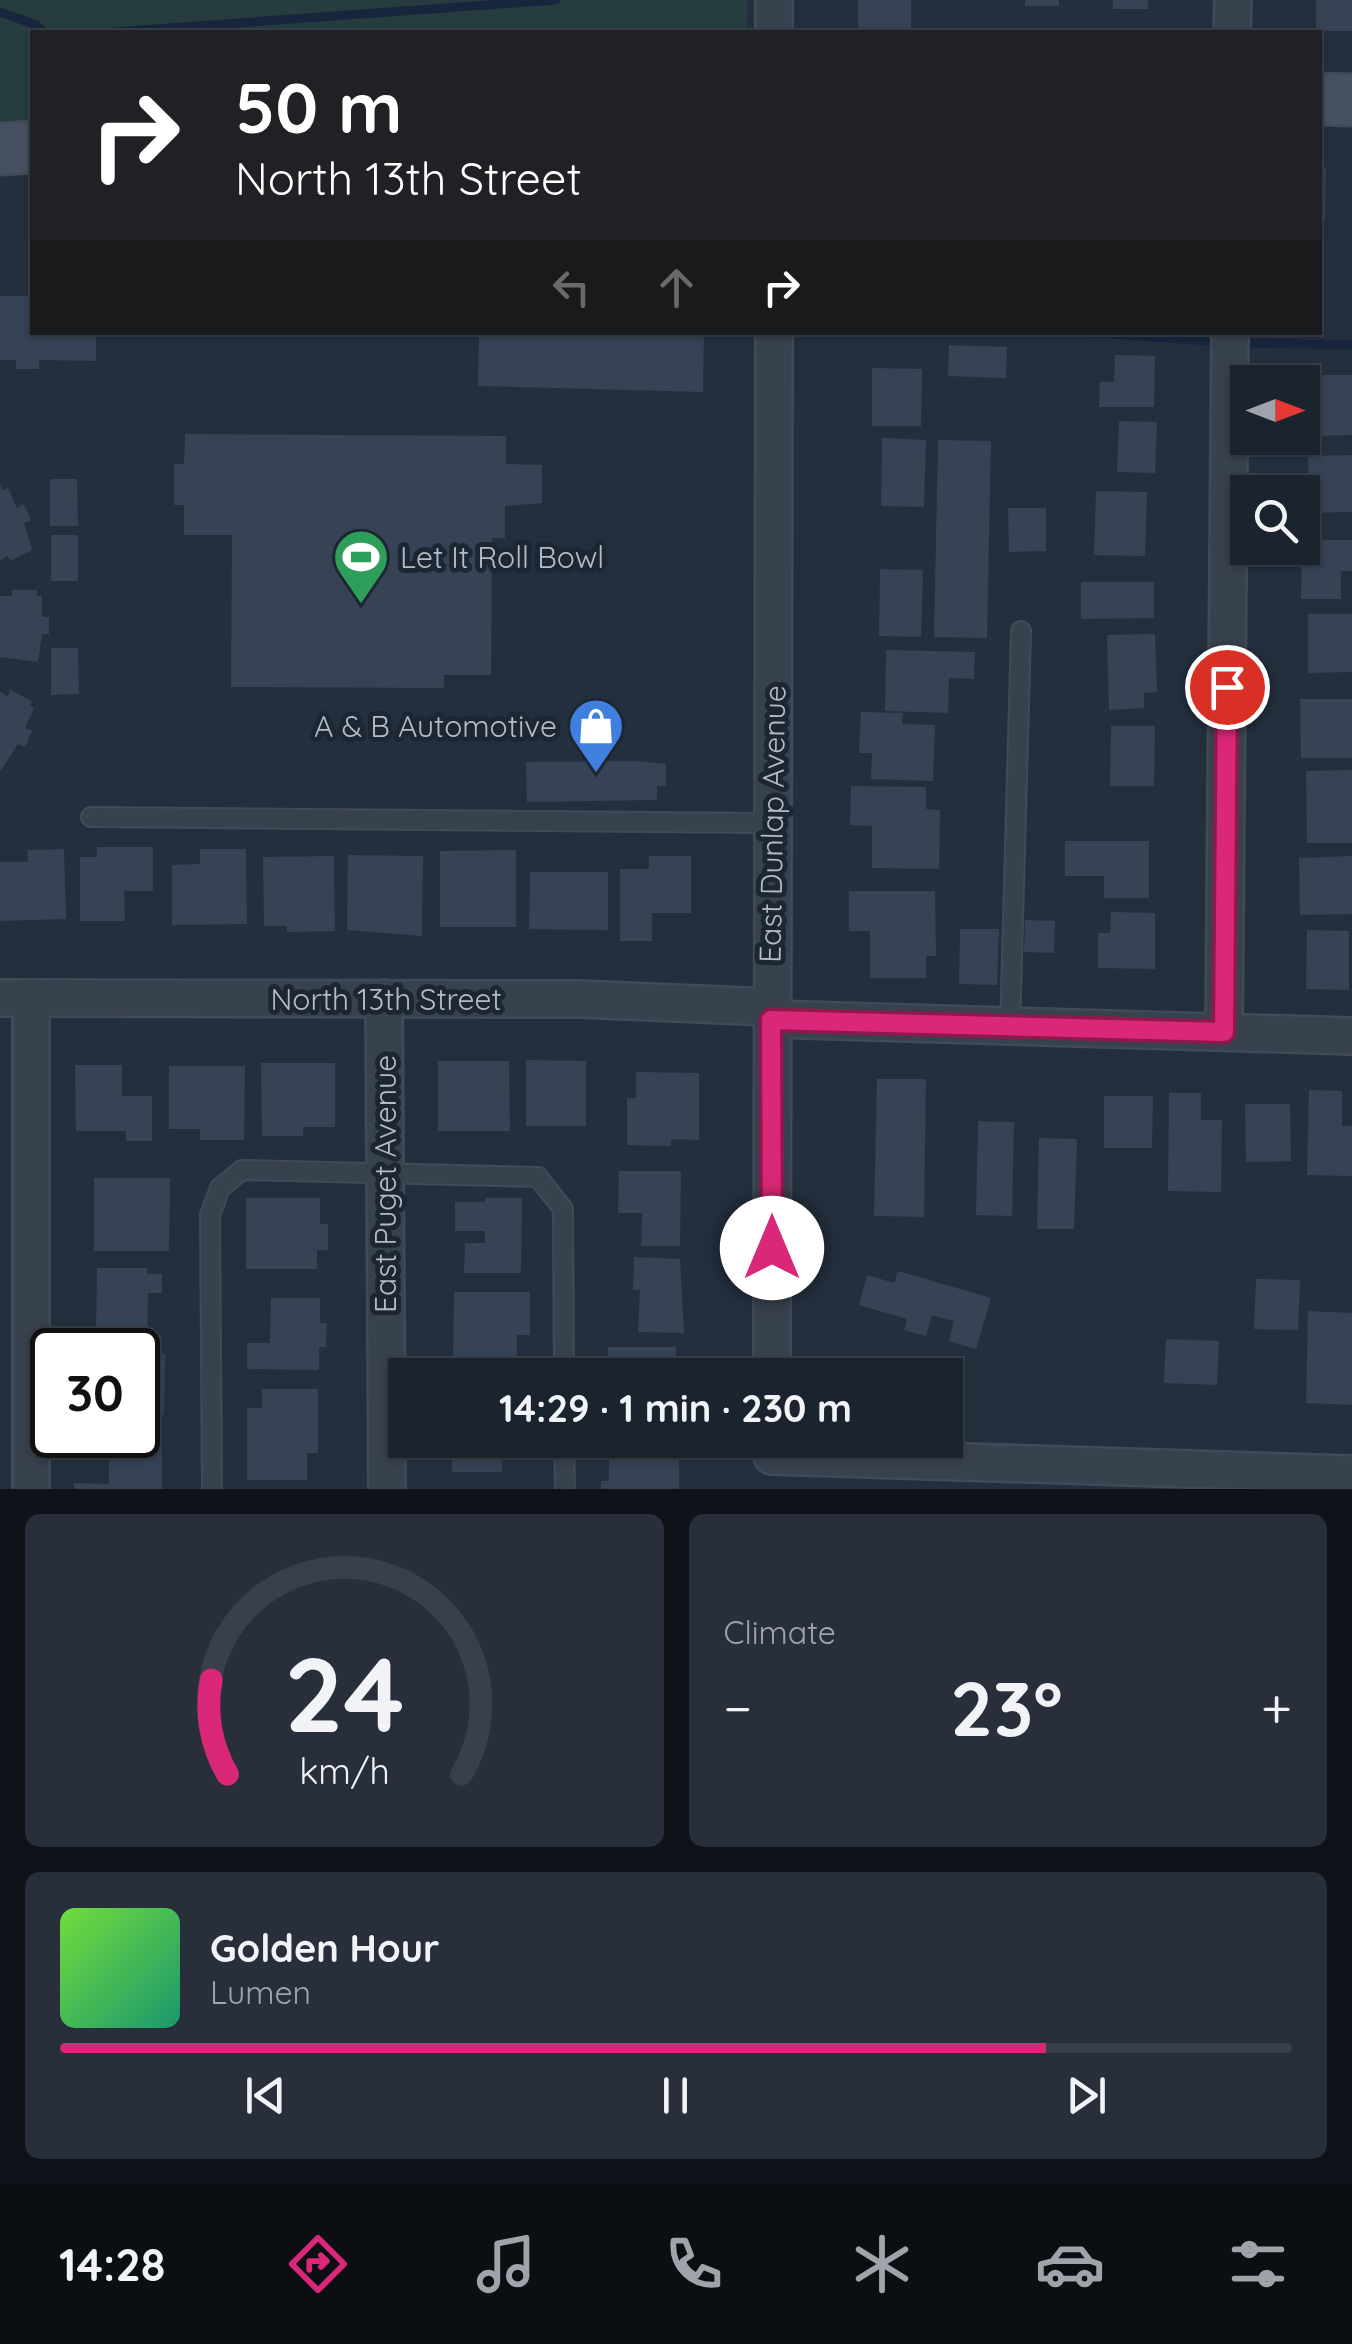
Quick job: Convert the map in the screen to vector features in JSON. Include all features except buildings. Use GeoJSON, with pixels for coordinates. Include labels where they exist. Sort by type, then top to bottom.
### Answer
{"type":"FeatureCollection","features":[{"type":"Feature","properties":{"kind":"street"},"geometry":{"type":"LineString","coordinates":[[774,0],[774,30]]}},
{"type":"Feature","properties":{"kind":"street"},"geometry":{"type":"LineString","coordinates":[[1232,30],[1233,0]]}},
{"type":"Feature","properties":{"kind":"street"},"geometry":{"type":"LineString","coordinates":[[1322,99],[1352,100]]}},
{"type":"Feature","properties":{"kind":"street"},"geometry":{"type":"LineString","coordinates":[[0,149],[30,147]]}},
{"type":"Feature","properties":{"kind":"street","name":"East Dunlap Avenue"},"geometry":{"type":"LineString","coordinates":[[772,1358],[774,335]]}},
{"type":"Feature","properties":{"kind":"street"},"geometry":{"type":"LineString","coordinates":[[1224,1032],[1230,335]]}},
{"type":"Feature","properties":{"kind":"street"},"geometry":{"type":"LineString","coordinates":[[15,998],[31,1489]]}},
{"type":"Feature","properties":{"kind":"street","name":"North 13th Street"},"geometry":{"type":"LineString","coordinates":[[15,998],[579,999],[1010,1029],[1352,1036]]}},
{"type":"Feature","properties":{"kind":"street","name":"East Puget Avenue"},"geometry":{"type":"LineString","coordinates":[[384,998],[387,1489]]}},
{"type":"Feature","properties":{"kind":"street"},"geometry":{"type":"LineString","coordinates":[[772,1462],[1352,1474]]}},
{"type":"Feature","properties":{"kind":"lane"},"geometry":{"type":"LineString","coordinates":[[1010,1029],[1021,631]]}},
{"type":"Feature","properties":{"kind":"lane"},"geometry":{"type":"LineString","coordinates":[[91,817],[774,823]]}},
{"type":"Feature","properties":{"kind":"lane"},"geometry":{"type":"LineString","coordinates":[[212,1489],[210,1215],[220,1188],[242,1170],[538,1177],[563,1209],[564,1358]]}},
{"type":"Feature","properties":{"kind":"lane"},"geometry":{"type":"LineString","coordinates":[[564,1458],[565,1489]]}},
{"type":"Feature","properties":{"kind":"green space"},"geometry":{"type":"Polygon","coordinates":[[[0,0],[747,0],[747,29],[30,30],[30,119],[0,122],[0,0]]]}},
{"type":"Feature","properties":{"kind":"waterway"},"geometry":{"type":"LineString","coordinates":[[141,30],[556,0]]}},
{"type":"Feature","properties":{"kind":"waterway"},"geometry":{"type":"LineString","coordinates":[[0,12],[41,30]]}},
{"type":"Feature","properties":{"kind":"waterway"},"geometry":{"type":"LineString","coordinates":[[1127,335],[1224,342]]}},
{"type":"Feature","properties":{"kind":"waterway"},"geometry":{"type":"LineString","coordinates":[[1240,343],[1352,345]]}},
{"type":"Feature","properties":{"kind":"place","name":"Let It Roll Bowl"},"geometry":{"type":"Point","coordinates":[361,606]}},
{"type":"Feature","properties":{"kind":"place","name":"A & B Automotive"},"geometry":{"type":"Point","coordinates":[596,775]}},
{"type":"Feature","properties":{"kind":"route"},"geometry":{"type":"LineString","coordinates":[[772,1248],[771,1020],[1224,1032],[1227,687]]}}]}
